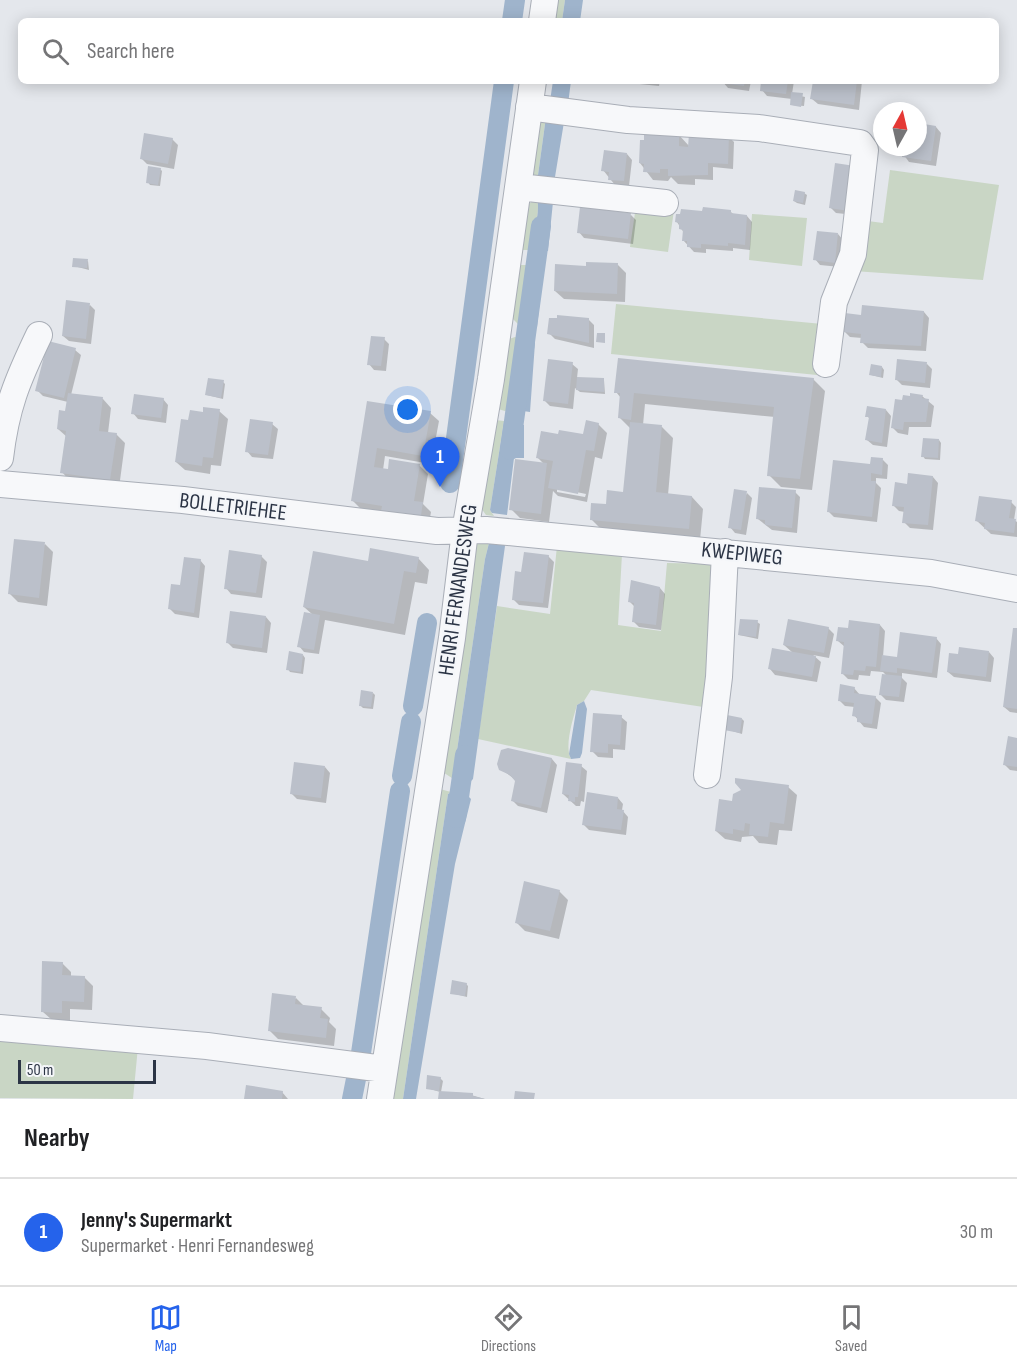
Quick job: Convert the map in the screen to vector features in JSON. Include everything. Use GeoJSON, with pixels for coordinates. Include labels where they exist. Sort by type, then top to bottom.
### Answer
{"type":"FeatureCollection","features":[{"type":"Feature","properties":{"kind":"street"},"geometry":{"type":"LineString","coordinates":[[542,18],[545,0]]}},
{"type":"Feature","properties":{"kind":"street","name":"HENRI FERNANDESWEG"},"geometry":{"type":"LineString","coordinates":[[380,1099],[452,638],[475,531],[491,379],[533,84]]}},
{"type":"Feature","properties":{"kind":"street"},"geometry":{"type":"LineString","coordinates":[[529,107],[628,120],[759,128],[860,143],[865,150],[853,254],[834,302],[826,364]]}},
{"type":"Feature","properties":{"kind":"street"},"geometry":{"type":"LineString","coordinates":[[519,188],[665,203]]}},
{"type":"Feature","properties":{"kind":"street"},"geometry":{"type":"LineString","coordinates":[[0,459],[4,418],[18,380],[39,335]]}},
{"type":"Feature","properties":{"kind":"street","name":"BOLLETRIEHEE"},"geometry":{"type":"LineString","coordinates":[[0,484],[183,500],[437,531],[475,531]]}},
{"type":"Feature","properties":{"kind":"street","name":"KWEPIWEG"},"geometry":{"type":"LineString","coordinates":[[475,531],[519,532],[931,573],[1017,589]]}},
{"type":"Feature","properties":{"kind":"street"},"geometry":{"type":"LineString","coordinates":[[707,775],[719,677],[725,552]]}},
{"type":"Feature","properties":{"kind":"street"},"geometry":{"type":"LineString","coordinates":[[0,1028],[207,1046],[384,1069]]}},
{"type":"Feature","properties":{"kind":"green space"},"geometry":{"type":"Polygon","coordinates":[[[552,0],[565,0],[562,18],[549,18],[552,0]]]}},
{"type":"Feature","properties":{"kind":"green space"},"geometry":{"type":"Polygon","coordinates":[[[546,117],[538,175],[540,185],[530,177],[537,123],[546,117]]]}},
{"type":"Feature","properties":{"kind":"green space"},"geometry":{"type":"Polygon","coordinates":[[[890,170],[999,185],[983,280],[839,270],[845,218],[883,223],[890,170]]]}},
{"type":"Feature","properties":{"kind":"green space"},"geometry":{"type":"Polygon","coordinates":[[[537,198],[538,211],[531,250],[522,250],[518,240],[523,208],[537,198]]]}},
{"type":"Feature","properties":{"kind":"green space"},"geometry":{"type":"Polygon","coordinates":[[[636,206],[674,210],[668,252],[630,247],[636,206]]]}},
{"type":"Feature","properties":{"kind":"green space"},"geometry":{"type":"Polygon","coordinates":[[[752,214],[807,218],[802,266],[749,260],[752,214]]]}},
{"type":"Feature","properties":{"kind":"green space"},"geometry":{"type":"Polygon","coordinates":[[[519,265],[530,267],[519,325],[508,314],[519,265]]]}},
{"type":"Feature","properties":{"kind":"green space"},"geometry":{"type":"Polygon","coordinates":[[[616,304],[833,325],[827,376],[611,354],[616,304]]]}},
{"type":"Feature","properties":{"kind":"green space"},"geometry":{"type":"Polygon","coordinates":[[[520,338],[509,409],[505,411],[498,409],[509,339],[520,338]]]}},
{"type":"Feature","properties":{"kind":"green space"},"geometry":{"type":"Polygon","coordinates":[[[495,420],[504,421],[490,510],[494,516],[486,515],[481,508],[495,420]]]}},
{"type":"Feature","properties":{"kind":"green space"},"geometry":{"type":"Polygon","coordinates":[[[490,539],[485,559],[453,778],[455,780],[438,769],[475,551],[478,542],[490,539]]]}},
{"type":"Feature","properties":{"kind":"green space"},"geometry":{"type":"Polygon","coordinates":[[[557,546],[622,554],[618,625],[661,631],[667,563],[719,564],[710,708],[591,690],[584,701],[577,705],[575,711],[568,747],[571,759],[478,739],[497,606],[550,614],[557,546]]]}},
{"type":"Feature","properties":{"kind":"green space"},"geometry":{"type":"Polygon","coordinates":[[[440,789],[451,792],[448,794],[403,1099],[388,1099],[440,789]]]}},
{"type":"Feature","properties":{"kind":"green space"},"geometry":{"type":"Polygon","coordinates":[[[0,1023],[139,1036],[133,1099],[0,1098],[0,1023]]]}},
{"type":"Feature","properties":{"kind":"water"},"geometry":{"type":"Polygon","coordinates":[[[565,0],[583,0],[580,18],[562,18],[565,0]]]}},
{"type":"Feature","properties":{"kind":"water"},"geometry":{"type":"Polygon","coordinates":[[[553,84],[571,84],[568,104],[550,101],[553,84]]]}},
{"type":"Feature","properties":{"kind":"water"},"geometry":{"type":"Polygon","coordinates":[[[546,117],[564,122],[554,183],[540,185],[538,175],[546,117]]]}},
{"type":"Feature","properties":{"kind":"water"},"geometry":{"type":"Polygon","coordinates":[[[537,198],[553,202],[548,251],[531,250],[538,211],[537,198]]]}},
{"type":"Feature","properties":{"kind":"water"},"geometry":{"type":"Polygon","coordinates":[[[529,262],[544,264],[537,327],[519,325],[529,262]]]}},
{"type":"Feature","properties":{"kind":"water"},"geometry":{"type":"Polygon","coordinates":[[[520,338],[533,339],[535,343],[530,412],[509,409],[520,338]]]}},
{"type":"Feature","properties":{"kind":"water"},"geometry":{"type":"Polygon","coordinates":[[[504,421],[524,425],[524,458],[514,458],[507,515],[492,513],[490,510],[504,421]]]}},
{"type":"Feature","properties":{"kind":"water"},"geometry":{"type":"Polygon","coordinates":[[[490,539],[504,541],[505,546],[473,779],[469,783],[453,778],[485,559],[490,539]]]}},
{"type":"Feature","properties":{"kind":"water"},"geometry":{"type":"Polygon","coordinates":[[[584,701],[587,709],[582,753],[580,758],[571,759],[569,754],[577,705],[584,701]]]}},
{"type":"Feature","properties":{"kind":"water"},"geometry":{"type":"Polygon","coordinates":[[[452,792],[467,795],[471,799],[455,864],[416,1099],[403,1099],[448,794],[452,792]]]}},
{"type":"Feature","properties":{"kind":"building"},"geometry":{"type":"Polygon","coordinates":[[[761,84],[788,84],[786,94],[760,91],[761,84]]]}},
{"type":"Feature","properties":{"kind":"building"},"geometry":{"type":"Polygon","coordinates":[[[812,84],[857,84],[854,105],[810,99],[812,84]]]}},
{"type":"Feature","properties":{"kind":"building"},"geometry":{"type":"Polygon","coordinates":[[[791,92],[803,93],[801,107],[790,105],[791,92]]]}},
{"type":"Feature","properties":{"kind":"building"},"geometry":{"type":"Polygon","coordinates":[[[927,124],[936,126],[931,161],[902,157],[927,156],[927,124]]]}},
{"type":"Feature","properties":{"kind":"building"},"geometry":{"type":"Polygon","coordinates":[[[644,132],[679,134],[679,146],[688,147],[689,134],[729,135],[728,164],[708,163],[708,175],[668,176],[668,169],[660,169],[660,173],[643,172],[644,164],[639,163],[640,140],[644,140],[644,132]]]}},
{"type":"Feature","properties":{"kind":"building"},"geometry":{"type":"Polygon","coordinates":[[[144,133],[173,138],[168,164],[140,159],[144,133]]]}},
{"type":"Feature","properties":{"kind":"building"},"geometry":{"type":"Polygon","coordinates":[[[604,150],[627,153],[624,181],[608,180],[609,172],[601,171],[604,150]]]}},
{"type":"Feature","properties":{"kind":"building"},"geometry":{"type":"Polygon","coordinates":[[[835,163],[855,166],[849,211],[829,208],[835,163]]]}},
{"type":"Feature","properties":{"kind":"building"},"geometry":{"type":"Polygon","coordinates":[[[148,166],[161,168],[158,185],[146,183],[148,166]]]}},
{"type":"Feature","properties":{"kind":"building"},"geometry":{"type":"Polygon","coordinates":[[[795,190],[805,192],[803,203],[793,201],[795,190]]]}},
{"type":"Feature","properties":{"kind":"building"},"geometry":{"type":"Polygon","coordinates":[[[580,207],[631,213],[628,239],[577,233],[580,207]]]}},
{"type":"Feature","properties":{"kind":"building"},"geometry":{"type":"Polygon","coordinates":[[[703,207],[731,210],[731,213],[747,215],[745,245],[728,243],[728,246],[701,244],[701,248],[687,247],[687,241],[682,241],[683,230],[679,229],[679,223],[675,222],[676,214],[680,214],[681,209],[702,211],[703,207]]]}},
{"type":"Feature","properties":{"kind":"building"},"geometry":{"type":"Polygon","coordinates":[[[817,231],[838,233],[835,263],[813,260],[817,231]]]}},
{"type":"Feature","properties":{"kind":"building"},"geometry":{"type":"Polygon","coordinates":[[[73,258],[88,259],[87,268],[72,267],[73,258]]]}},
{"type":"Feature","properties":{"kind":"building"},"geometry":{"type":"Polygon","coordinates":[[[586,262],[618,263],[617,294],[554,291],[555,264],[586,266],[586,262]]]}},
{"type":"Feature","properties":{"kind":"building"},"geometry":{"type":"Polygon","coordinates":[[[66,300],[90,303],[86,339],[62,336],[66,300]]]}},
{"type":"Feature","properties":{"kind":"building"},"geometry":{"type":"Polygon","coordinates":[[[862,305],[924,311],[921,346],[860,343],[861,334],[843,332],[845,313],[861,315],[862,305]]]}},
{"type":"Feature","properties":{"kind":"building"},"geometry":{"type":"Polygon","coordinates":[[[557,315],[589,318],[589,343],[547,334],[549,318],[557,318],[557,315]]]}},
{"type":"Feature","properties":{"kind":"building"},"geometry":{"type":"Polygon","coordinates":[[[597,333],[605,333],[605,343],[596,342],[597,333]]]}},
{"type":"Feature","properties":{"kind":"building"},"geometry":{"type":"Polygon","coordinates":[[[371,336],[385,337],[381,366],[367,365],[371,336]]]}},
{"type":"Feature","properties":{"kind":"building"},"geometry":{"type":"Polygon","coordinates":[[[48,341],[76,348],[64,398],[35,391],[48,341]]]}},
{"type":"Feature","properties":{"kind":"building"},"geometry":{"type":"Polygon","coordinates":[[[618,358],[814,378],[800,479],[767,476],[774,407],[634,393],[631,420],[618,418],[620,393],[614,393],[618,358]]]}},
{"type":"Feature","properties":{"kind":"building"},"geometry":{"type":"Polygon","coordinates":[[[548,359],[573,362],[568,404],[543,401],[548,359]]]}},
{"type":"Feature","properties":{"kind":"building"},"geometry":{"type":"Polygon","coordinates":[[[897,359],[927,362],[925,383],[895,380],[897,359]]]}},
{"type":"Feature","properties":{"kind":"building"},"geometry":{"type":"Polygon","coordinates":[[[871,364],[882,366],[881,377],[869,375],[871,364]]]}},
{"type":"Feature","properties":{"kind":"building"},"geometry":{"type":"Polygon","coordinates":[[[577,377],[604,378],[604,392],[576,390],[577,377]]]}},
{"type":"Feature","properties":{"kind":"building"},"geometry":{"type":"Polygon","coordinates":[[[208,378],[224,380],[221,398],[205,395],[208,378]]]}},
{"type":"Feature","properties":{"kind":"building"},"geometry":{"type":"Polygon","coordinates":[[[68,393],[103,397],[99,431],[117,433],[110,480],[60,473],[66,431],[57,429],[59,410],[65,411],[68,393]]]}},
{"type":"Feature","properties":{"kind":"building"},"geometry":{"type":"Polygon","coordinates":[[[910,393],[923,395],[922,398],[929,399],[926,422],[904,422],[903,430],[891,428],[895,399],[902,400],[903,395],[910,396],[910,393]]]}},
{"type":"Feature","properties":{"kind":"building"},"geometry":{"type":"Polygon","coordinates":[[[134,394],[164,398],[161,418],[131,414],[134,394]]]}},
{"type":"Feature","properties":{"kind":"building"},"geometry":{"type":"Polygon","coordinates":[[[367,401],[431,411],[423,456],[377,448],[374,467],[388,469],[389,459],[420,464],[414,501],[423,502],[420,522],[380,516],[382,506],[351,501],[367,401]]]}},
{"type":"Feature","properties":{"kind":"building"},"geometry":{"type":"Polygon","coordinates":[[[867,406],[886,409],[882,443],[865,440],[869,417],[865,417],[867,406]]]}},
{"type":"Feature","properties":{"kind":"building"},"geometry":{"type":"Polygon","coordinates":[[[203,407],[220,409],[213,458],[203,457],[202,466],[175,462],[181,419],[188,420],[190,410],[203,412],[203,407]]]}},
{"type":"Feature","properties":{"kind":"building"},"geometry":{"type":"Polygon","coordinates":[[[250,419],[273,422],[268,455],[245,452],[250,419]]]}},
{"type":"Feature","properties":{"kind":"building"},"geometry":{"type":"Polygon","coordinates":[[[586,420],[599,423],[594,451],[586,450],[578,494],[548,488],[553,461],[536,458],[541,431],[558,434],[559,430],[583,434],[586,420]]]}},
{"type":"Feature","properties":{"kind":"building"},"geometry":{"type":"Polygon","coordinates":[[[630,422],[662,425],[656,492],[692,496],[689,529],[590,520],[591,503],[606,504],[607,490],[623,492],[630,422]]]}},
{"type":"Feature","properties":{"kind":"building"},"geometry":{"type":"Polygon","coordinates":[[[923,438],[939,439],[938,458],[921,457],[923,438]]]}},
{"type":"Feature","properties":{"kind":"building"},"geometry":{"type":"Polygon","coordinates":[[[871,457],[883,458],[882,475],[871,473],[871,481],[876,481],[872,517],[827,512],[833,460],[870,464],[871,457]]]}},
{"type":"Feature","properties":{"kind":"building"},"geometry":{"type":"Polygon","coordinates":[[[515,459],[547,463],[541,514],[509,510],[515,459]]]}},
{"type":"Feature","properties":{"kind":"building"},"geometry":{"type":"Polygon","coordinates":[[[908,473],[933,476],[928,525],[902,523],[904,507],[892,506],[895,482],[907,484],[908,473]]]}},
{"type":"Feature","properties":{"kind":"building"},"geometry":{"type":"Polygon","coordinates":[[[759,487],[796,490],[792,528],[765,525],[765,520],[756,519],[759,487]]]}},
{"type":"Feature","properties":{"kind":"building"},"geometry":{"type":"Polygon","coordinates":[[[734,489],[747,491],[741,530],[728,528],[734,489]]]}},
{"type":"Feature","properties":{"kind":"building"},"geometry":{"type":"Polygon","coordinates":[[[979,496],[1012,500],[1009,518],[1016,519],[1014,533],[984,529],[985,523],[975,521],[979,496]]]}},
{"type":"Feature","properties":{"kind":"building"},"geometry":{"type":"Polygon","coordinates":[[[14,539],[45,542],[39,598],[8,594],[14,539]]]}},
{"type":"Feature","properties":{"kind":"building"},"geometry":{"type":"Polygon","coordinates":[[[370,548],[419,557],[416,573],[404,571],[394,624],[303,607],[313,551],[368,561],[370,548]]]}},
{"type":"Feature","properties":{"kind":"building"},"geometry":{"type":"Polygon","coordinates":[[[229,550],[262,555],[256,593],[224,589],[229,550]]]}},
{"type":"Feature","properties":{"kind":"building"},"geometry":{"type":"Polygon","coordinates":[[[524,552],[549,555],[543,603],[512,600],[515,571],[521,572],[524,552]]]}},
{"type":"Feature","properties":{"kind":"building"},"geometry":{"type":"Polygon","coordinates":[[[184,557],[201,559],[194,613],[168,609],[171,584],[180,585],[184,557]]]}},
{"type":"Feature","properties":{"kind":"building"},"geometry":{"type":"Polygon","coordinates":[[[631,580],[660,587],[656,625],[632,622],[634,603],[628,602],[631,580]]]}},
{"type":"Feature","properties":{"kind":"building"},"geometry":{"type":"Polygon","coordinates":[[[230,611],[266,616],[262,648],[226,643],[230,611]]]}},
{"type":"Feature","properties":{"kind":"building"},"geometry":{"type":"Polygon","coordinates":[[[304,612],[320,615],[314,650],[297,647],[304,612]]]}},
{"type":"Feature","properties":{"kind":"building"},"geometry":{"type":"Polygon","coordinates":[[[740,619],[758,620],[756,637],[738,635],[740,619]]]}},
{"type":"Feature","properties":{"kind":"building"},"geometry":{"type":"Polygon","coordinates":[[[788,619],[829,627],[824,653],[783,645],[788,619]]]}},
{"type":"Feature","properties":{"kind":"building"},"geometry":{"type":"Polygon","coordinates":[[[849,620],[880,624],[876,667],[866,666],[865,671],[854,670],[853,675],[841,674],[844,642],[836,641],[838,627],[848,628],[849,620]]]}},
{"type":"Feature","properties":{"kind":"building"},"geometry":{"type":"Polygon","coordinates":[[[1013,628],[1017,628],[1017,709],[1003,707],[1013,628]]]}},
{"type":"Feature","properties":{"kind":"building"},"geometry":{"type":"Polygon","coordinates":[[[900,632],[937,637],[932,673],[897,668],[897,673],[880,671],[882,655],[897,657],[900,632]]]}},
{"type":"Feature","properties":{"kind":"building"},"geometry":{"type":"Polygon","coordinates":[[[959,647],[989,651],[986,677],[947,672],[949,653],[958,654],[959,647]]]}},
{"type":"Feature","properties":{"kind":"building"},"geometry":{"type":"Polygon","coordinates":[[[772,648],[816,656],[812,677],[768,669],[772,648]]]}},
{"type":"Feature","properties":{"kind":"building"},"geometry":{"type":"Polygon","coordinates":[[[289,651],[303,654],[301,672],[286,670],[289,651]]]}},
{"type":"Feature","properties":{"kind":"building"},"geometry":{"type":"Polygon","coordinates":[[[882,674],[902,676],[899,697],[879,695],[882,674]]]}},
{"type":"Feature","properties":{"kind":"building"},"geometry":{"type":"Polygon","coordinates":[[[840,684],[855,687],[854,693],[876,696],[872,724],[857,722],[857,717],[852,716],[854,703],[838,701],[840,684]]]}},
{"type":"Feature","properties":{"kind":"building"},"geometry":{"type":"Polygon","coordinates":[[[361,690],[373,692],[371,707],[359,706],[361,690]]]}},
{"type":"Feature","properties":{"kind":"building"},"geometry":{"type":"Polygon","coordinates":[[[593,713],[622,715],[620,745],[608,744],[608,753],[590,752],[593,713]]]}},
{"type":"Feature","properties":{"kind":"building"},"geometry":{"type":"Polygon","coordinates":[[[727,715],[742,718],[740,733],[724,730],[727,715]]]}},
{"type":"Feature","properties":{"kind":"building"},"geometry":{"type":"Polygon","coordinates":[[[1008,736],[1017,738],[1017,767],[1003,765],[1008,736]]]}},
{"type":"Feature","properties":{"kind":"building"},"geometry":{"type":"Polygon","coordinates":[[[508,748],[552,758],[541,808],[511,801],[515,781],[510,775],[499,770],[497,764],[501,750],[508,748]]]}},
{"type":"Feature","properties":{"kind":"building"},"geometry":{"type":"Polygon","coordinates":[[[294,762],[325,766],[321,798],[290,794],[294,762]]]}},
{"type":"Feature","properties":{"kind":"building"},"geometry":{"type":"Polygon","coordinates":[[[566,762],[582,764],[578,797],[575,797],[575,802],[568,801],[569,795],[562,794],[566,762]]]}},
{"type":"Feature","properties":{"kind":"building"},"geometry":{"type":"Polygon","coordinates":[[[735,778],[789,785],[784,824],[770,822],[768,837],[749,835],[750,824],[745,823],[744,831],[733,829],[733,834],[715,831],[719,799],[732,801],[733,794],[741,790],[735,783],[735,778]]]}},
{"type":"Feature","properties":{"kind":"building"},"geometry":{"type":"Polygon","coordinates":[[[587,792],[618,797],[617,809],[624,810],[621,830],[582,825],[587,792]]]}},
{"type":"Feature","properties":{"kind":"building"},"geometry":{"type":"Polygon","coordinates":[[[524,881],[560,890],[550,931],[515,923],[524,881]]]}},
{"type":"Feature","properties":{"kind":"building"},"geometry":{"type":"Polygon","coordinates":[[[42,961],[63,962],[62,975],[85,976],[84,1002],[62,1001],[62,1013],[41,1012],[42,961]]]}},
{"type":"Feature","properties":{"kind":"building"},"geometry":{"type":"Polygon","coordinates":[[[452,980],[467,983],[465,996],[450,994],[452,980]]]}},
{"type":"Feature","properties":{"kind":"building"},"geometry":{"type":"Polygon","coordinates":[[[272,993],[296,996],[295,1004],[322,1007],[320,1018],[328,1019],[326,1038],[268,1031],[272,993]]]}},
{"type":"Feature","properties":{"kind":"building"},"geometry":{"type":"Polygon","coordinates":[[[427,1075],[441,1077],[439,1091],[426,1089],[427,1075]]]}},
{"type":"Feature","properties":{"kind":"building"},"geometry":{"type":"Polygon","coordinates":[[[246,1085],[283,1091],[282,1099],[244,1099],[246,1085]]]}},
{"type":"Feature","properties":{"kind":"building"},"geometry":{"type":"Polygon","coordinates":[[[439,1091],[473,1093],[473,1096],[485,1099],[438,1099],[439,1091]]]}},
{"type":"Feature","properties":{"kind":"building"},"geometry":{"type":"Polygon","coordinates":[[[515,1091],[535,1093],[534,1099],[514,1099],[515,1091]]]}},
{"type":"Feature","properties":{"kind":"waterway"},"geometry":{"type":"LineString","coordinates":[[512,18],[515,0]]}},
{"type":"Feature","properties":{"kind":"waterway"},"geometry":{"type":"LineString","coordinates":[[450,483],[504,84]]}},
{"type":"Feature","properties":{"kind":"waterway"},"geometry":{"type":"LineString","coordinates":[[510,450],[541,226]]}},
{"type":"Feature","properties":{"kind":"waterway"},"geometry":{"type":"LineString","coordinates":[[413,706],[427,623]]}},
{"type":"Feature","properties":{"kind":"waterway"},"geometry":{"type":"LineString","coordinates":[[402,776],[411,722]]}},
{"type":"Feature","properties":{"kind":"waterway"},"geometry":{"type":"LineString","coordinates":[[456,818],[465,755]]}},
{"type":"Feature","properties":{"kind":"waterway"},"geometry":{"type":"LineString","coordinates":[[361,1053],[400,791]]}},
{"type":"Feature","properties":{"kind":"waterway"},"geometry":{"type":"LineString","coordinates":[[352,1099],[357,1074]]}},
{"type":"Feature","properties":{"kind":"place","name":"Jenny's Supermarkt"},"geometry":{"type":"Point","coordinates":[440,487]}}]}
